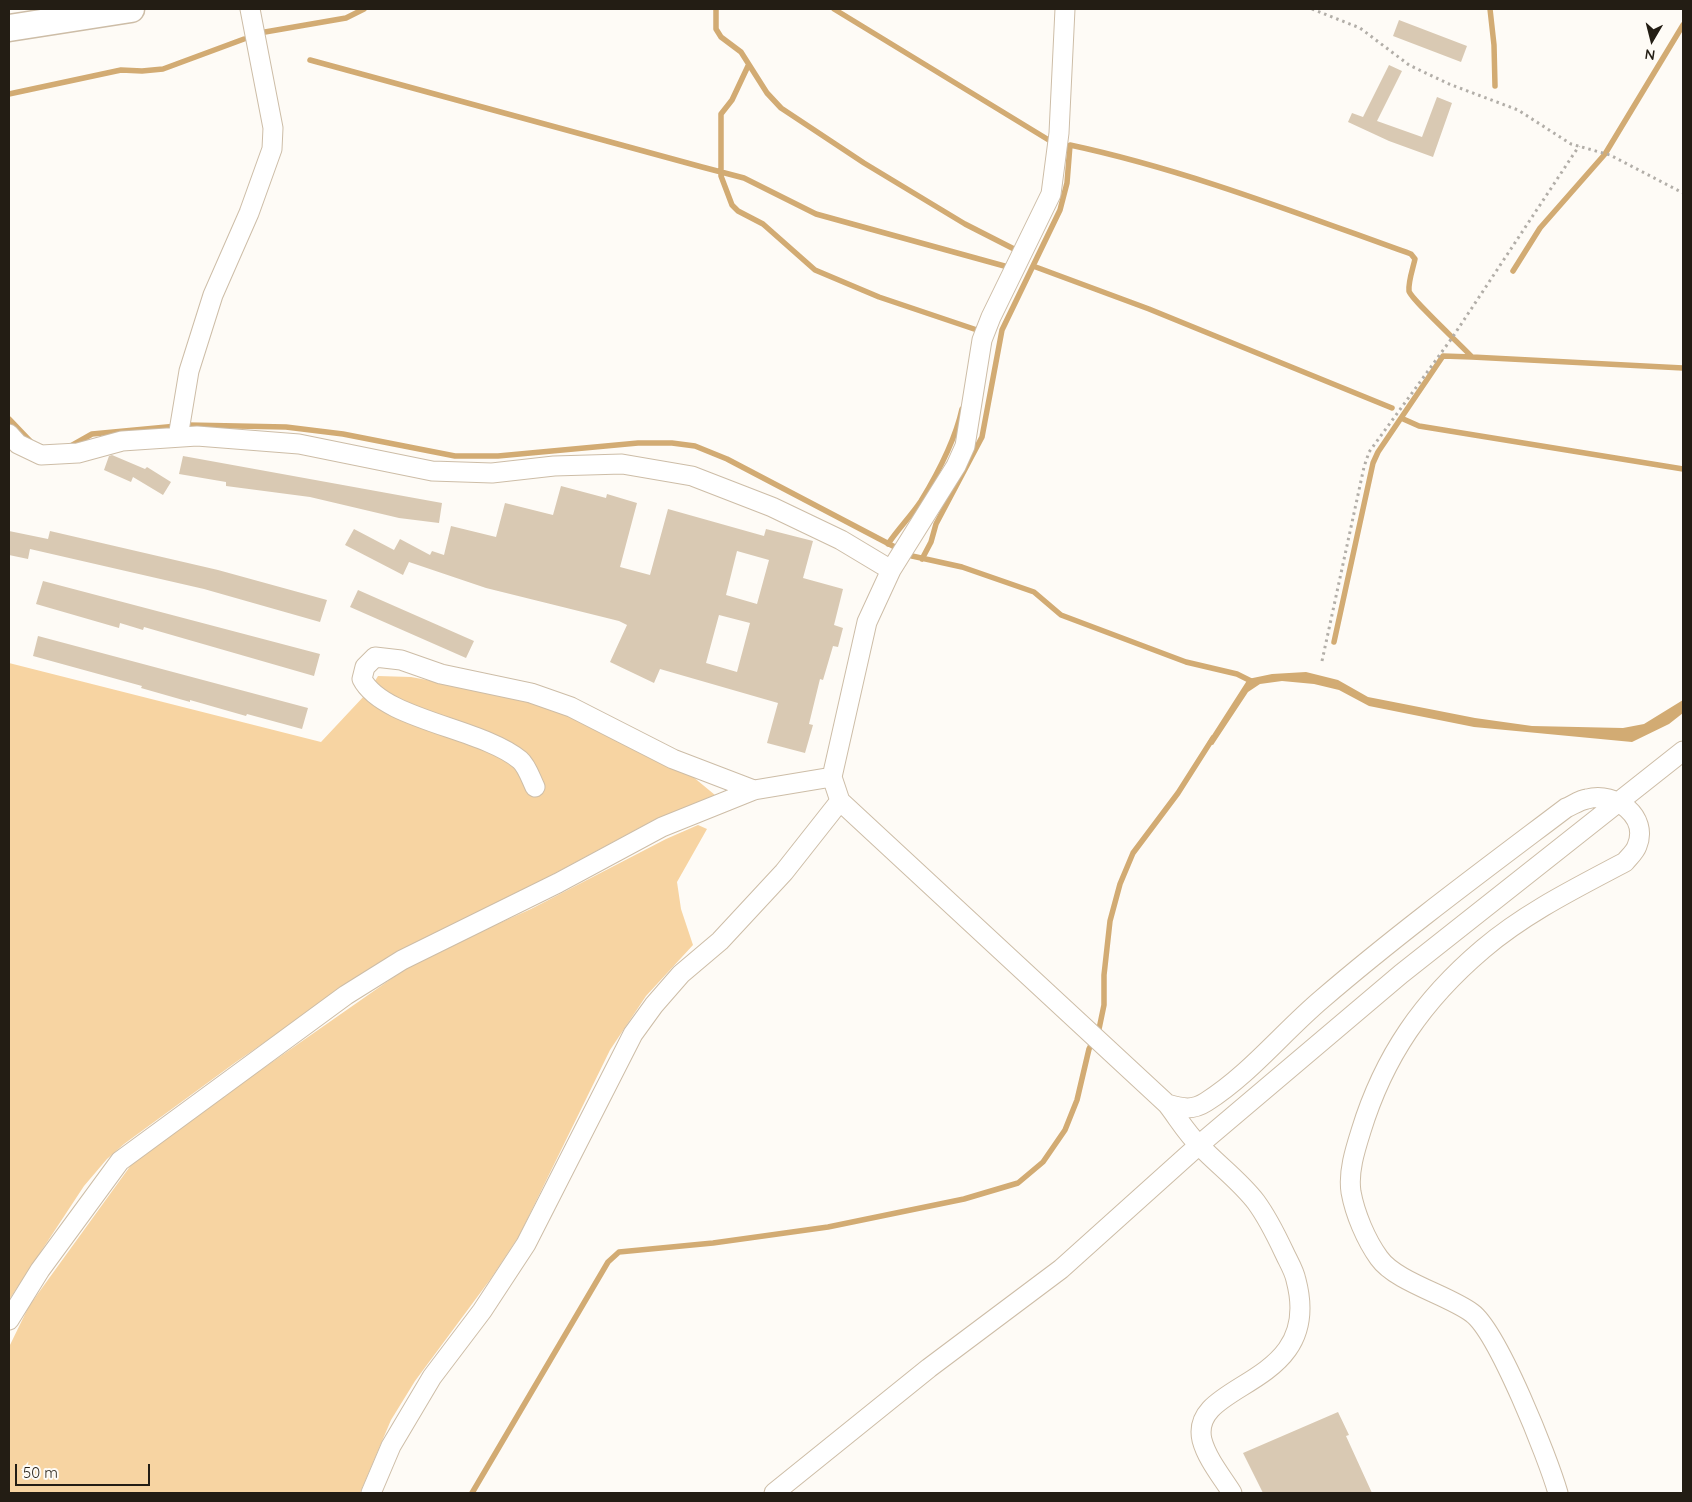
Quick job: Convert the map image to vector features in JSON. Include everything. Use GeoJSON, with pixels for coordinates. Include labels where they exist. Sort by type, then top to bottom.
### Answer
{"type":"FeatureCollection","features":[{"type":"Feature","properties":{"kind":"street"},"geometry":{"type":"LineString","coordinates":[[9,28],[131,9]]}},
{"type":"Feature","properties":{"kind":"street"},"geometry":{"type":"LineString","coordinates":[[179,430],[189,370],[213,295],[249,213],[272,149],[273,128],[250,9]]}},
{"type":"Feature","properties":{"kind":"street"},"geometry":{"type":"LineString","coordinates":[[1065,9],[1060,133],[1051,194],[990,317],[982,340],[965,446],[956,466],[898,559],[867,622],[832,777],[840,802],[1167,1104],[1199,1145],[1256,1202],[1277,1238],[1296,1278],[1301,1301],[1300,1318],[1295,1336],[1284,1357],[1268,1370],[1221,1399],[1210,1409],[1202,1423],[1202,1440],[1212,1461],[1232,1493]]}},
{"type":"Feature","properties":{"kind":"street"},"geometry":{"type":"LineString","coordinates":[[9,434],[18,444],[41,455],[78,453],[179,430],[197,436],[299,444],[432,472],[492,473],[554,466],[622,464],[692,476],[772,508],[833,536],[898,559]]}},
{"type":"Feature","properties":{"kind":"street"},"geometry":{"type":"LineString","coordinates":[[535,787],[522,761],[503,749],[414,715],[380,699],[366,688],[362,679],[365,667],[375,657],[385,657],[401,660],[441,674],[530,693],[571,707],[673,759],[754,790]]}},
{"type":"Feature","properties":{"kind":"street"},"geometry":{"type":"LineString","coordinates":[[774,1493],[929,1368],[1061,1268],[1199,1145],[1401,974],[1620,803],[1683,751]]}},
{"type":"Feature","properties":{"kind":"street"},"geometry":{"type":"LineString","coordinates":[[9,1320],[40,1270],[120,1161],[346,995],[402,960],[558,883],[662,827],[754,790],[832,777]]}},
{"type":"Feature","properties":{"kind":"street"},"geometry":{"type":"LineString","coordinates":[[1167,1104],[1188,1110],[1205,1102],[1239,1077],[1321,1000],[1389,944],[1566,808],[1588,798],[1609,799],[1620,803],[1635,814],[1640,832],[1637,847],[1625,862],[1526,917],[1483,949],[1441,990],[1406,1031],[1386,1065],[1367,1110],[1353,1155],[1351,1191],[1358,1218],[1380,1259],[1408,1280],[1473,1313],[1491,1334],[1543,1449],[1558,1493]]}},
{"type":"Feature","properties":{"kind":"street"},"geometry":{"type":"LineString","coordinates":[[371,1493],[391,1446],[417,1401],[432,1377],[482,1311],[526,1244],[634,1034],[654,1005],[681,974],[720,941],[784,872],[840,802]]}},
{"type":"Feature","properties":{"kind":"path"},"geometry":{"type":"LineString","coordinates":[[1312,9],[1360,28],[1409,65],[1449,84],[1518,110],[1571,144],[1617,158],[1683,193]]}},
{"type":"Feature","properties":{"kind":"path"},"geometry":{"type":"LineString","coordinates":[[1322,660],[1364,467],[1370,452],[1453,336],[1579,146]]}},
{"type":"Feature","properties":{"kind":"shaded area"},"geometry":{"type":"Polygon","coordinates":[[[9,663],[321,742],[365,695],[459,736],[537,777],[385,694],[373,684],[378,676],[411,677],[529,699],[579,718],[692,776],[715,795],[654,820],[546,878],[387,958],[236,1062],[124,1144],[107,1159],[84,1186],[9,1300],[9,663]]]}},
{"type":"Feature","properties":{"kind":"shaded area"},"geometry":{"type":"Polygon","coordinates":[[[1306,672],[1338,680],[1368,697],[1475,718],[1532,726],[1623,728],[1644,724],[1683,700],[1683,713],[1669,724],[1632,742],[1474,727],[1369,706],[1339,690],[1314,684],[1282,681],[1260,684],[1248,692],[1213,745],[1207,743],[1248,679],[1272,674],[1306,672]]]}},
{"type":"Feature","properties":{"kind":"shaded area"},"geometry":{"type":"Polygon","coordinates":[[[698,825],[707,829],[677,882],[681,909],[693,945],[646,996],[610,1050],[519,1236],[492,1277],[415,1381],[391,1420],[360,1493],[9,1493],[9,1347],[29,1306],[131,1165],[195,1116],[421,958],[531,909],[666,839],[698,825]]]}},
{"type":"Feature","properties":{"kind":"building"},"geometry":{"type":"Polygon","coordinates":[[[1399,20],[1467,46],[1461,62],[1393,36],[1399,20]]]}},
{"type":"Feature","properties":{"kind":"building"},"geometry":{"type":"Polygon","coordinates":[[[1389,65],[1402,71],[1377,121],[1422,137],[1437,97],[1452,103],[1433,157],[1389,141],[1348,122],[1352,113],[1363,117],[1389,65]]]}},
{"type":"Feature","properties":{"kind":"building"},"geometry":{"type":"Polygon","coordinates":[[[112,455],[145,469],[147,467],[171,482],[163,495],[133,477],[131,482],[104,470],[109,456],[112,455]]]}},
{"type":"Feature","properties":{"kind":"building"},"geometry":{"type":"Polygon","coordinates":[[[183,456],[442,503],[439,523],[399,518],[310,497],[226,486],[226,482],[179,474],[183,456]]]}},
{"type":"Feature","properties":{"kind":"building"},"geometry":{"type":"Polygon","coordinates":[[[561,486],[606,498],[607,494],[637,503],[620,567],[650,575],[668,509],[764,536],[766,529],[813,541],[803,578],[843,589],[834,625],[843,628],[838,647],[833,646],[823,680],[820,679],[809,724],[813,725],[805,753],[767,743],[778,703],[660,669],[654,683],[610,662],[627,625],[619,621],[486,588],[409,562],[403,575],[345,545],[354,529],[394,550],[400,539],[430,555],[432,551],[444,555],[451,526],[496,537],[505,503],[553,515],[561,486]],[[737,551],[726,595],[757,604],[769,560],[737,551]],[[719,615],[706,663],[737,672],[750,623],[719,615]]]}},
{"type":"Feature","properties":{"kind":"building"},"geometry":{"type":"Polygon","coordinates":[[[9,531],[48,539],[50,531],[218,570],[327,600],[320,622],[204,589],[30,549],[28,559],[9,555],[9,531]]]}},
{"type":"Feature","properties":{"kind":"building"},"geometry":{"type":"Polygon","coordinates":[[[43,581],[320,654],[314,676],[144,627],[143,630],[120,623],[119,628],[36,604],[43,581]]]}},
{"type":"Feature","properties":{"kind":"building"},"geometry":{"type":"Polygon","coordinates":[[[358,590],[474,641],[466,658],[350,607],[358,590]]]}},
{"type":"Feature","properties":{"kind":"building"},"geometry":{"type":"Polygon","coordinates":[[[38,636],[308,708],[302,729],[190,700],[190,702],[141,688],[142,686],[33,656],[38,636]]]}},
{"type":"Feature","properties":{"kind":"building"},"geometry":{"type":"Polygon","coordinates":[[[1338,1412],[1349,1435],[1346,1436],[1372,1493],[1263,1493],[1243,1453],[1338,1412]]]}},
{"type":"Feature","properties":{"kind":"waterway"},"geometry":{"type":"LineString","coordinates":[[265,32],[346,18],[364,9]]}},
{"type":"Feature","properties":{"kind":"waterway"},"geometry":{"type":"LineString","coordinates":[[716,9],[716,29],[721,37],[741,52],[767,93],[781,108],[864,163],[965,224],[1016,250]]}},
{"type":"Feature","properties":{"kind":"waterway"},"geometry":{"type":"LineString","coordinates":[[834,9],[1052,142]]}},
{"type":"Feature","properties":{"kind":"waterway"},"geometry":{"type":"LineString","coordinates":[[1490,9],[1494,45],[1495,86]]}},
{"type":"Feature","properties":{"kind":"waterway"},"geometry":{"type":"LineString","coordinates":[[1513,271],[1540,228],[1605,154],[1683,25]]}},
{"type":"Feature","properties":{"kind":"waterway"},"geometry":{"type":"LineString","coordinates":[[9,94],[121,70],[163,69],[244,39]]}},
{"type":"Feature","properties":{"kind":"waterway"},"geometry":{"type":"LineString","coordinates":[[310,60],[744,178],[816,214],[1008,267]]}},
{"type":"Feature","properties":{"kind":"waterway"},"geometry":{"type":"LineString","coordinates":[[748,66],[732,100],[721,114],[721,176],[732,205],[738,211],[763,224],[815,270],[879,297],[980,331]]}},
{"type":"Feature","properties":{"kind":"waterway"},"geometry":{"type":"LineString","coordinates":[[922,559],[931,542],[936,524],[982,437],[1002,330],[1060,210],[1067,183],[1070,145],[1114,155],[1200,180],[1411,254],[1415,259],[1409,291],[1472,357],[1683,368]]}},
{"type":"Feature","properties":{"kind":"waterway"},"geometry":{"type":"LineString","coordinates":[[1033,266],[1149,309],[1392,408]]}},
{"type":"Feature","properties":{"kind":"waterway"},"geometry":{"type":"LineString","coordinates":[[1334,642],[1373,463],[1378,452],[1443,356],[1472,357]]}},
{"type":"Feature","properties":{"kind":"waterway"},"geometry":{"type":"LineString","coordinates":[[888,544],[917,507],[934,479],[950,445],[962,409]]}},
{"type":"Feature","properties":{"kind":"waterway"},"geometry":{"type":"LineString","coordinates":[[1401,418],[1419,426],[1683,469]]}},
{"type":"Feature","properties":{"kind":"waterway"},"geometry":{"type":"LineString","coordinates":[[9,419],[31,442]]}},
{"type":"Feature","properties":{"kind":"waterway"},"geometry":{"type":"LineString","coordinates":[[69,447],[92,434],[188,425],[286,427],[343,434],[455,456],[498,456],[638,443],[672,443],[695,446],[727,459],[912,556],[962,567],[1034,592],[1061,615],[1186,662],[1237,674],[1253,682]]}},
{"type":"Feature","properties":{"kind":"waterway"},"geometry":{"type":"LineString","coordinates":[[472,1493],[608,1262],[619,1252],[713,1243],[828,1227],[964,1199],[1018,1183],[1043,1162],[1065,1130],[1077,1100],[1089,1049],[1099,1029],[1104,1005],[1104,975],[1110,921],[1120,884],[1133,853],[1178,793],[1213,738]]}}]}
